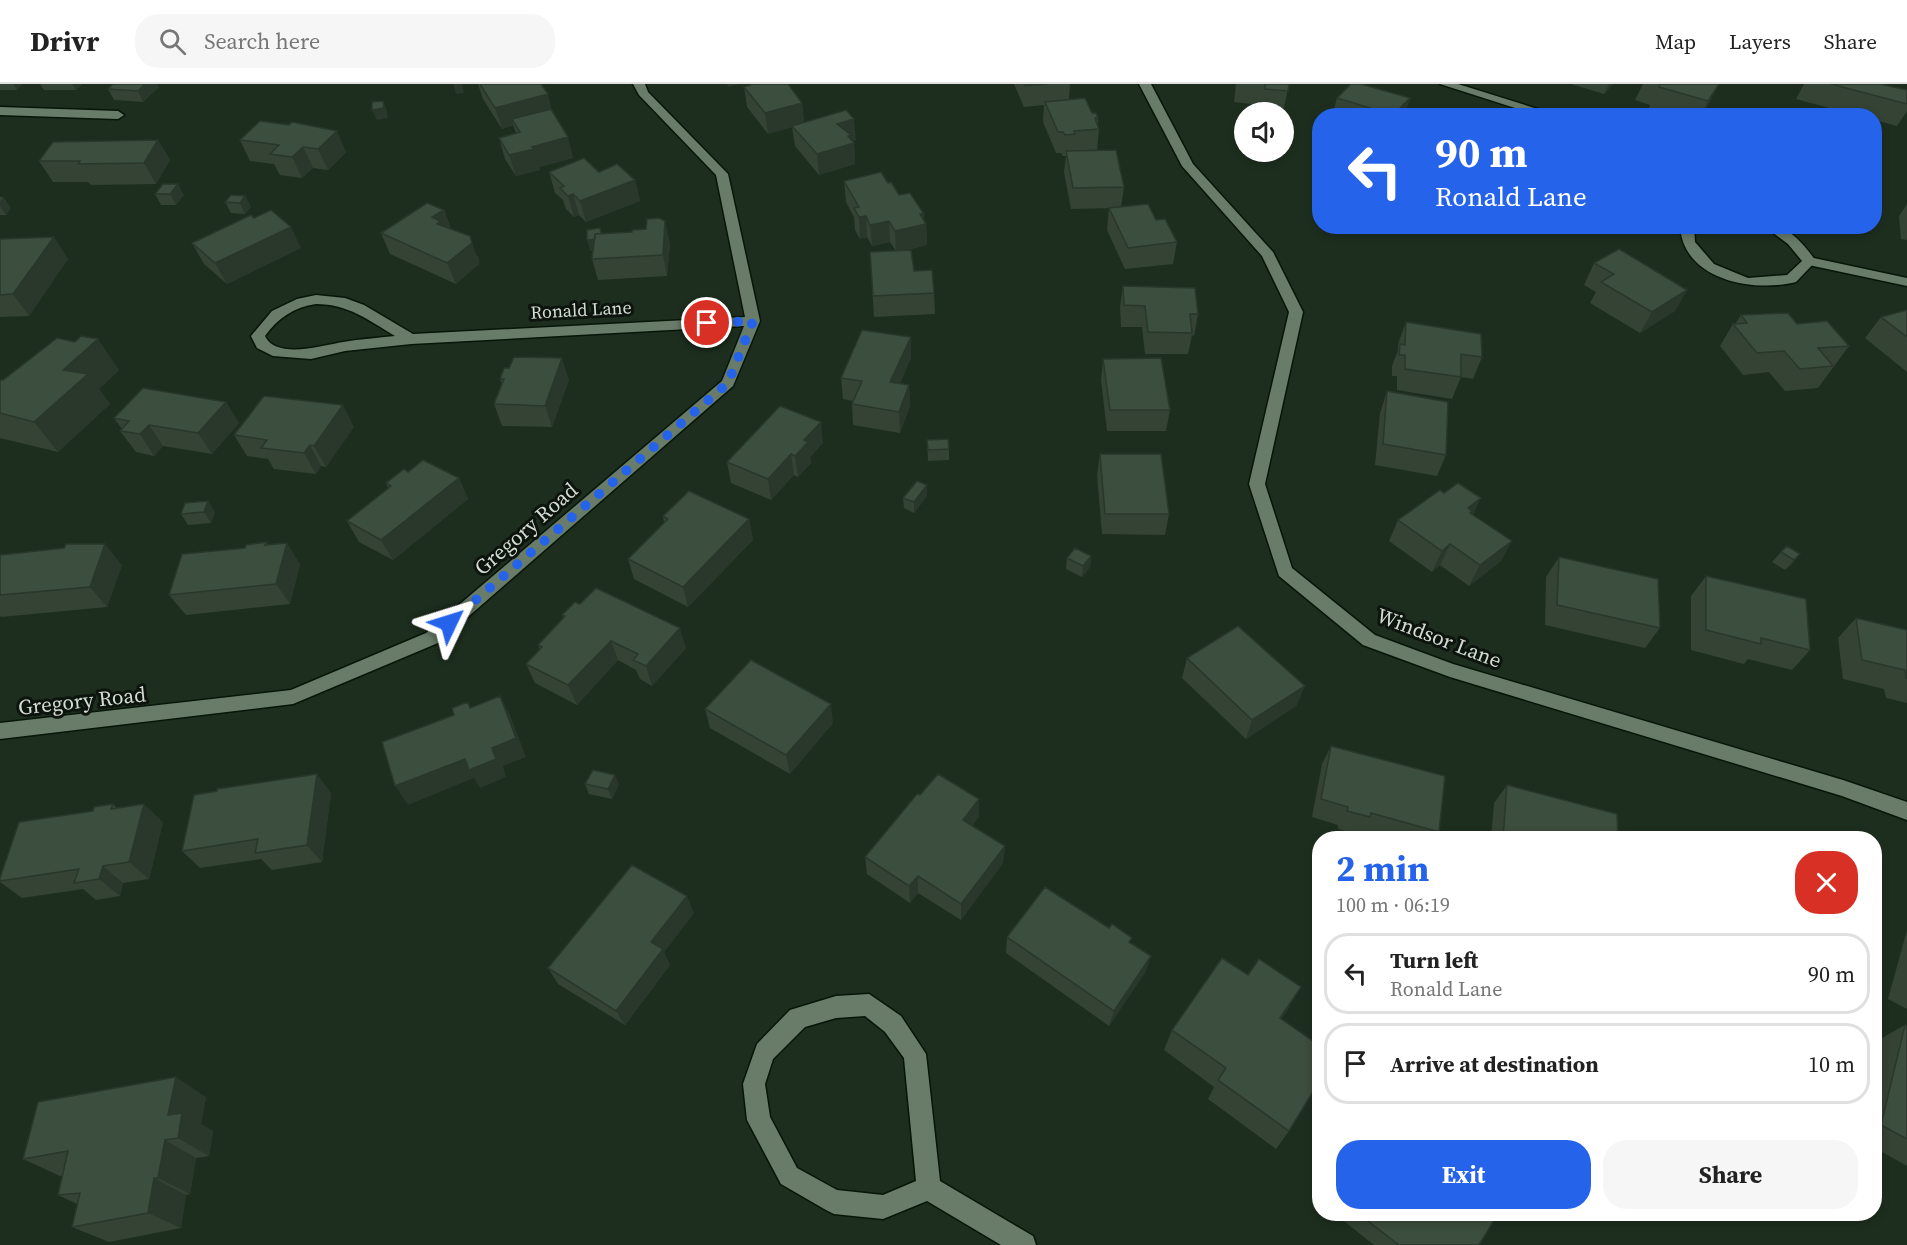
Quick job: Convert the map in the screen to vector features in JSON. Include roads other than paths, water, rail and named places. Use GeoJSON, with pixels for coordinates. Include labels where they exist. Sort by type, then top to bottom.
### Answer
{"type":"FeatureCollection","features":[{"type":"Feature","properties":{"kind":"street"},"geometry":{"type":"LineString","coordinates":[[639,84],[643,93],[722,174],[753,321]]}},
{"type":"Feature","properties":{"kind":"street","name":"Windsor Lane"},"geometry":{"type":"LineString","coordinates":[[1144,84],[1188,166],[1268,255],[1296,312],[1257,484],[1285,571],[1369,640],[1450,670],[1843,788],[1907,811]]}},
{"type":"Feature","properties":{"kind":"street"},"geometry":{"type":"LineString","coordinates":[[1446,84],[1527,108]]}},
{"type":"Feature","properties":{"kind":"street"},"geometry":{"type":"LineString","coordinates":[[0,111],[118,115]]}},
{"type":"Feature","properties":{"kind":"street"},"geometry":{"type":"LineString","coordinates":[[1687,234],[1688,243],[1709,267],[1747,282],[1791,279],[1809,261]]}},
{"type":"Feature","properties":{"kind":"street"},"geometry":{"type":"LineString","coordinates":[[1782,234],[1793,241],[1809,261],[1907,282]]}},
{"type":"Feature","properties":{"kind":"street","name":"Ronald Lane"},"geometry":{"type":"LineString","coordinates":[[411,339],[389,328],[359,308],[320,298],[282,309],[273,315],[258,336],[262,345],[278,353],[310,354],[345,346],[411,339],[753,321]]}},
{"type":"Feature","properties":{"kind":"street","name":"Gregory Road"},"geometry":{"type":"LineString","coordinates":[[0,731],[293,697],[432,638],[728,383],[753,321]]}},
{"type":"Feature","properties":{"kind":"street"},"geometry":{"type":"LineString","coordinates":[[869,1005],[893,1024],[915,1054],[929,1188],[883,1207],[834,1202],[789,1176],[759,1120],[754,1084],[765,1052],[798,1018],[836,1006],[869,1005]]}},
{"type":"Feature","properties":{"kind":"street"},"geometry":{"type":"LineString","coordinates":[[929,1188],[1024,1245]]}}]}
